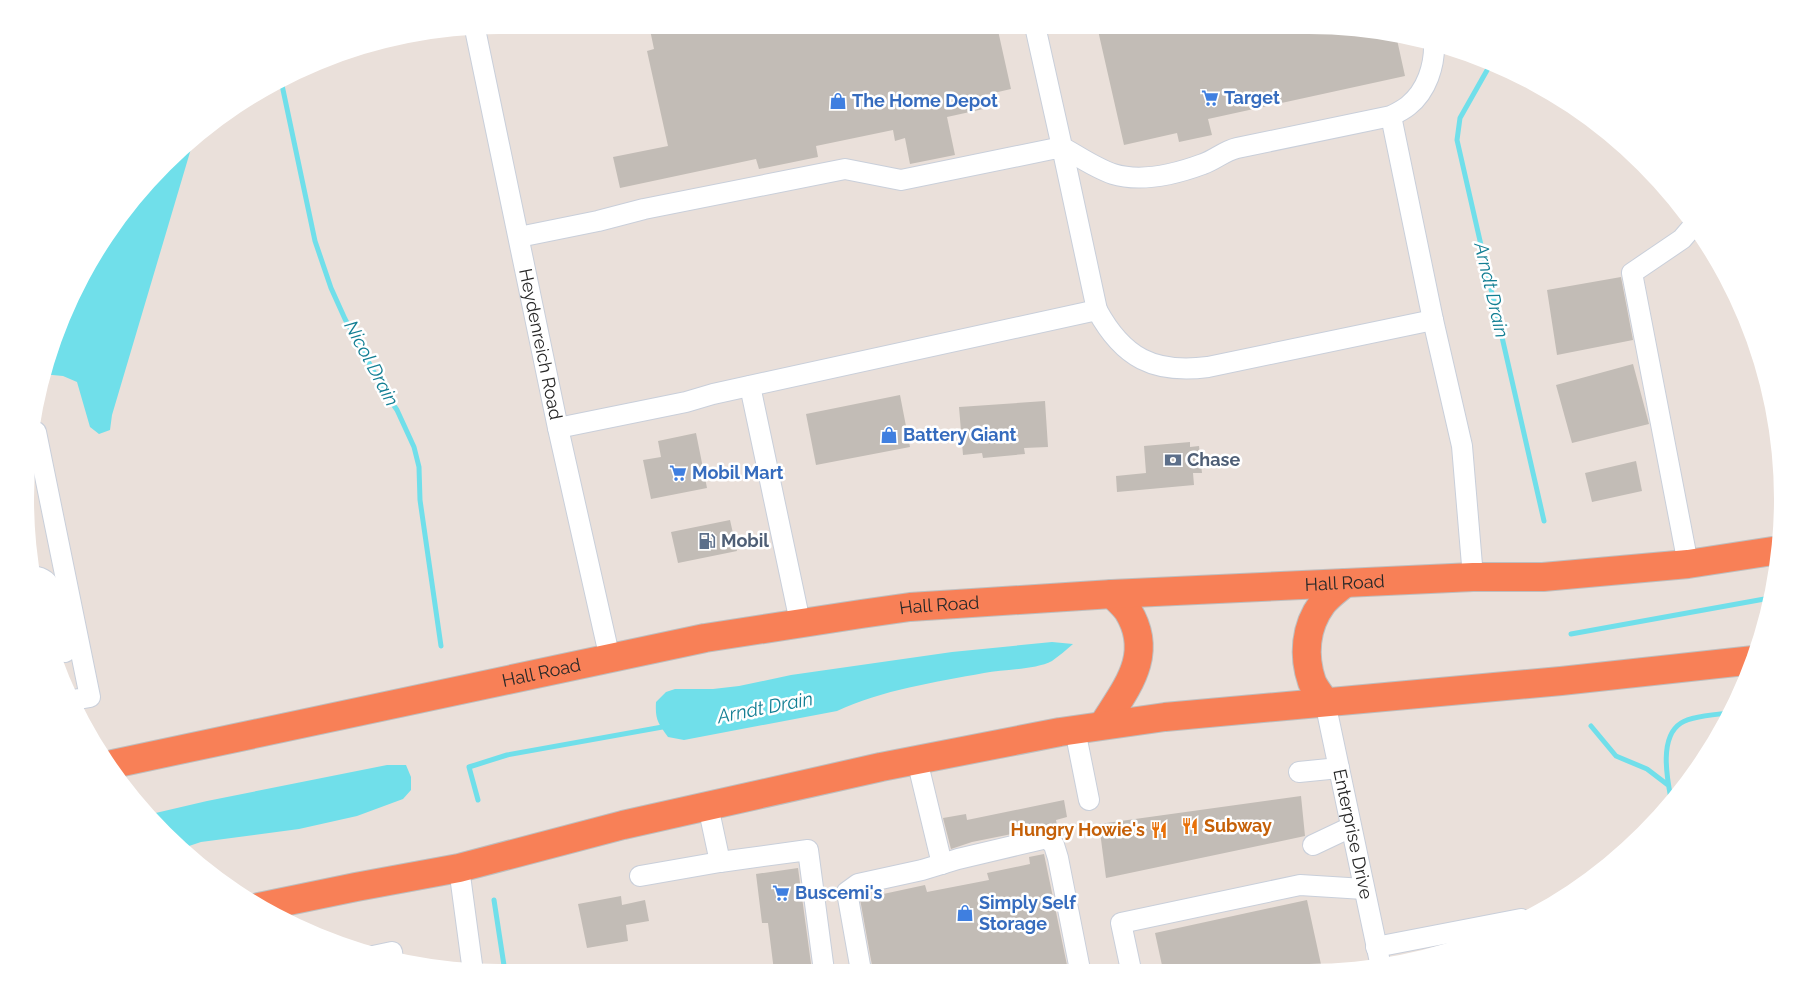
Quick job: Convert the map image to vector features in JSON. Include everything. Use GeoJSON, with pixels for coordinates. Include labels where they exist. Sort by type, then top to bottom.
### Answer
{"type":"FeatureCollection","features":[{"type":"Feature","properties":{"kind":"highway","name":"Hall Road"},"geometry":{"type":"LineString","coordinates":[[117,763],[705,638],[800,622],[910,607],[1112,594],[1473,577],[1543,577],[1688,564],[1771,551]]}},
{"type":"Feature","properties":{"kind":"highway"},"geometry":{"type":"LineString","coordinates":[[1325,702],[1313,684],[1308,666],[1306,644],[1314,616],[1324,602],[1345,583]]}},
{"type":"Feature","properties":{"kind":"highway"},"geometry":{"type":"LineString","coordinates":[[1103,725],[1137,667],[1139,650],[1135,625],[1127,610],[1112,594]]}},
{"type":"Feature","properties":{"kind":"highway"},"geometry":{"type":"LineString","coordinates":[[270,904],[356,886],[459,868],[623,825],[881,767],[1103,725],[1165,717],[1561,681],[1745,661]]}},
{"type":"Feature","properties":{"kind":"street"},"geometry":{"type":"LineString","coordinates":[[1037,34],[1097,310],[1106,326],[1132,354],[1154,365],[1181,369],[1208,368],[1433,320]]}},
{"type":"Feature","properties":{"kind":"street","name":"Heydenreich Road"},"geometry":{"type":"LineString","coordinates":[[476,35],[558,428],[610,658]]}},
{"type":"Feature","properties":{"kind":"street"},"geometry":{"type":"LineString","coordinates":[[519,237],[598,221],[644,209],[845,169],[901,180],[1062,147],[1101,169],[1114,174],[1153,176],[1187,170],[1206,163],[1223,152],[1237,148],[1391,116],[1409,106],[1423,87],[1430,73],[1434,51]]}},
{"type":"Feature","properties":{"kind":"street"},"geometry":{"type":"LineString","coordinates":[[1391,116],[1433,320],[1462,446],[1473,577]]}},
{"type":"Feature","properties":{"kind":"street"},"geometry":{"type":"LineString","coordinates":[[1688,564],[1632,273],[1682,239],[1689,231]]}},
{"type":"Feature","properties":{"kind":"street"},"geometry":{"type":"LineString","coordinates":[[558,428],[686,402],[713,394],[1097,310]]}},
{"type":"Feature","properties":{"kind":"street"},"geometry":{"type":"LineString","coordinates":[[750,386],[800,622]]}},
{"type":"Feature","properties":{"kind":"street"},"geometry":{"type":"LineString","coordinates":[[38,441],[90,697],[79,699]]}},
{"type":"Feature","properties":{"kind":"street"},"geometry":{"type":"LineString","coordinates":[[41,578],[49,584],[52,592],[64,652]]}},
{"type":"Feature","properties":{"kind":"street","name":"Enterprise Drive"},"geometry":{"type":"LineString","coordinates":[[1325,702],[1379,959]]}},
{"type":"Feature","properties":{"kind":"street"},"geometry":{"type":"LineString","coordinates":[[1075,730],[1088,800]]}},
{"type":"Feature","properties":{"kind":"street"},"geometry":{"type":"LineString","coordinates":[[917,760],[942,864]]}},
{"type":"Feature","properties":{"kind":"street"},"geometry":{"type":"LineString","coordinates":[[1299,772],[1339,768]]}},
{"type":"Feature","properties":{"kind":"street"},"geometry":{"type":"LineString","coordinates":[[708,806],[720,862]]}},
{"type":"Feature","properties":{"kind":"street"},"geometry":{"type":"LineString","coordinates":[[1312,845],[1351,827]]}},
{"type":"Feature","properties":{"kind":"street"},"geometry":{"type":"LineString","coordinates":[[860,964],[847,892],[858,884],[922,870],[1047,838],[1054,845],[1058,858],[1079,964]]}},
{"type":"Feature","properties":{"kind":"street"},"geometry":{"type":"LineString","coordinates":[[640,876],[720,862],[808,850],[823,964]]}},
{"type":"Feature","properties":{"kind":"street"},"geometry":{"type":"LineString","coordinates":[[459,868],[472,963]]}},
{"type":"Feature","properties":{"kind":"street"},"geometry":{"type":"LineString","coordinates":[[1130,964],[1121,923],[1300,885],[1364,889]]}},
{"type":"Feature","properties":{"kind":"street"},"geometry":{"type":"LineString","coordinates":[[1376,947],[1500,923]]}},
{"type":"Feature","properties":{"kind":"water"},"geometry":{"type":"Polygon","coordinates":[[[190,150],[112,415],[110,430],[99,434],[90,427],[77,382],[63,376],[51,375],[58,349],[69,321],[96,266],[112,241],[149,192],[190,150]]]}},
{"type":"Feature","properties":{"kind":"water"},"geometry":{"type":"Polygon","coordinates":[[[1052,642],[1073,644],[1052,661],[1045,664],[928,683],[872,697],[837,711],[684,740],[668,737],[660,725],[656,713],[656,702],[666,692],[675,689],[713,689],[739,686],[791,675],[952,652],[1052,642]]]}},
{"type":"Feature","properties":{"kind":"water"},"geometry":{"type":"Polygon","coordinates":[[[387,765],[406,765],[411,777],[411,790],[403,799],[357,816],[299,829],[201,842],[189,846],[156,813],[387,765]]]}},
{"type":"Feature","properties":{"kind":"building","name":"The Home Depot"},"geometry":{"type":"Polygon","coordinates":[[[651,34],[999,34],[1011,89],[985,95],[988,108],[947,117],[955,155],[910,164],[905,138],[895,141],[893,130],[816,146],[818,157],[759,169],[756,159],[620,188],[613,157],[668,146],[647,51],[654,49],[651,34]]]}},
{"type":"Feature","properties":{"kind":"building","name":"Target"},"geometry":{"type":"Polygon","coordinates":[[[1099,34],[1309,34],[1370,38],[1398,43],[1405,76],[1208,119],[1212,135],[1179,142],[1177,133],[1124,145],[1099,34]]]}},
{"type":"Feature","properties":{"kind":"building"},"geometry":{"type":"Polygon","coordinates":[[[1621,277],[1633,340],[1557,355],[1547,290],[1621,277]]]}},
{"type":"Feature","properties":{"kind":"building"},"geometry":{"type":"Polygon","coordinates":[[[1633,364],[1649,424],[1572,443],[1556,385],[1633,364]]]}},
{"type":"Feature","properties":{"kind":"building"},"geometry":{"type":"Polygon","coordinates":[[[900,395],[910,447],[816,465],[806,414],[900,395]]]}},
{"type":"Feature","properties":{"kind":"building"},"geometry":{"type":"Polygon","coordinates":[[[1045,401],[1048,447],[1024,448],[1025,454],[983,458],[982,453],[963,455],[959,407],[1045,401]]]}},
{"type":"Feature","properties":{"kind":"building"},"geometry":{"type":"Polygon","coordinates":[[[696,433],[707,488],[651,499],[643,460],[661,457],[658,441],[696,433]]]}},
{"type":"Feature","properties":{"kind":"building","name":"Chase"},"geometry":{"type":"Polygon","coordinates":[[[1190,442],[1190,447],[1199,446],[1202,473],[1193,473],[1194,485],[1117,492],[1116,476],[1146,473],[1144,446],[1190,442]]]}},
{"type":"Feature","properties":{"kind":"building"},"geometry":{"type":"Polygon","coordinates":[[[1636,461],[1642,491],[1592,502],[1585,473],[1636,461]]]}},
{"type":"Feature","properties":{"kind":"building"},"geometry":{"type":"Polygon","coordinates":[[[730,520],[737,551],[678,563],[671,532],[730,520]]]}},
{"type":"Feature","properties":{"kind":"building"},"geometry":{"type":"Polygon","coordinates":[[[1301,796],[1305,836],[1106,878],[1099,824],[1301,796]]]}},
{"type":"Feature","properties":{"kind":"building"},"geometry":{"type":"Polygon","coordinates":[[[1064,800],[1067,817],[1056,820],[1057,825],[972,842],[951,849],[943,818],[966,814],[967,820],[1064,800]]]}},
{"type":"Feature","properties":{"kind":"building"},"geometry":{"type":"Polygon","coordinates":[[[1044,854],[1067,964],[872,964],[860,899],[925,885],[927,892],[989,880],[987,873],[1030,864],[1029,857],[1044,854]]]}},
{"type":"Feature","properties":{"kind":"building"},"geometry":{"type":"Polygon","coordinates":[[[798,868],[811,964],[773,964],[768,923],[762,923],[756,874],[798,868]]]}},
{"type":"Feature","properties":{"kind":"building"},"geometry":{"type":"Polygon","coordinates":[[[621,896],[622,905],[645,900],[649,921],[626,925],[628,941],[587,948],[578,904],[621,896]]]}},
{"type":"Feature","properties":{"kind":"building"},"geometry":{"type":"Polygon","coordinates":[[[1307,900],[1321,964],[1162,964],[1155,933],[1307,900]]]}},
{"type":"Feature","properties":{"kind":"waterway","name":"Arndt Drain"},"geometry":{"type":"LineString","coordinates":[[1488,69],[1460,118],[1457,140],[1544,521]]}},
{"type":"Feature","properties":{"kind":"waterway","name":"Nicol Drain"},"geometry":{"type":"LineString","coordinates":[[283,87],[315,241],[331,288],[345,319],[386,394],[397,410],[414,447],[419,467],[420,500],[441,646]]}},
{"type":"Feature","properties":{"kind":"waterway"},"geometry":{"type":"LineString","coordinates":[[1571,634],[1763,599]]}},
{"type":"Feature","properties":{"kind":"waterway"},"geometry":{"type":"LineString","coordinates":[[1670,792],[1666,758],[1667,748],[1674,729],[1681,723],[1691,719],[1721,714]]}},
{"type":"Feature","properties":{"kind":"waterway","name":"Arndt Drain"},"geometry":{"type":"LineString","coordinates":[[478,800],[469,767],[507,755],[668,726]]}},
{"type":"Feature","properties":{"kind":"waterway","name":"Arndt Drain"},"geometry":{"type":"LineString","coordinates":[[1591,726],[1616,756],[1647,769],[1668,785]]}},
{"type":"Feature","properties":{"kind":"waterway","name":"Nicol Drain"},"geometry":{"type":"LineString","coordinates":[[494,900],[504,964]]}},
{"type":"Feature","properties":{"kind":"place","name":"Target"},"geometry":{"type":"Point","coordinates":[1210,98]}},
{"type":"Feature","properties":{"kind":"place","name":"The Home Depot"},"geometry":{"type":"Point","coordinates":[838,101]}},
{"type":"Feature","properties":{"kind":"place","name":"Battery Giant"},"geometry":{"type":"Point","coordinates":[889,435]}},
{"type":"Feature","properties":{"kind":"place","name":"Chase"},"geometry":{"type":"Point","coordinates":[1173,460]}},
{"type":"Feature","properties":{"kind":"place","name":"Mobil Mart"},"geometry":{"type":"Point","coordinates":[678,473]}},
{"type":"Feature","properties":{"kind":"place","name":"Mobil"},"geometry":{"type":"Point","coordinates":[707,541]}},
{"type":"Feature","properties":{"kind":"place","name":"Subway"},"geometry":{"type":"Point","coordinates":[1190,826]}},
{"type":"Feature","properties":{"kind":"place","name":"Hungry Howie's"},"geometry":{"type":"Point","coordinates":[1159,830]}},
{"type":"Feature","properties":{"kind":"place","name":"Buscemi's"},"geometry":{"type":"Point","coordinates":[781,893]}},
{"type":"Feature","properties":{"kind":"place","name":"Simply Self Storage"},"geometry":{"type":"Point","coordinates":[965,913]}}]}
